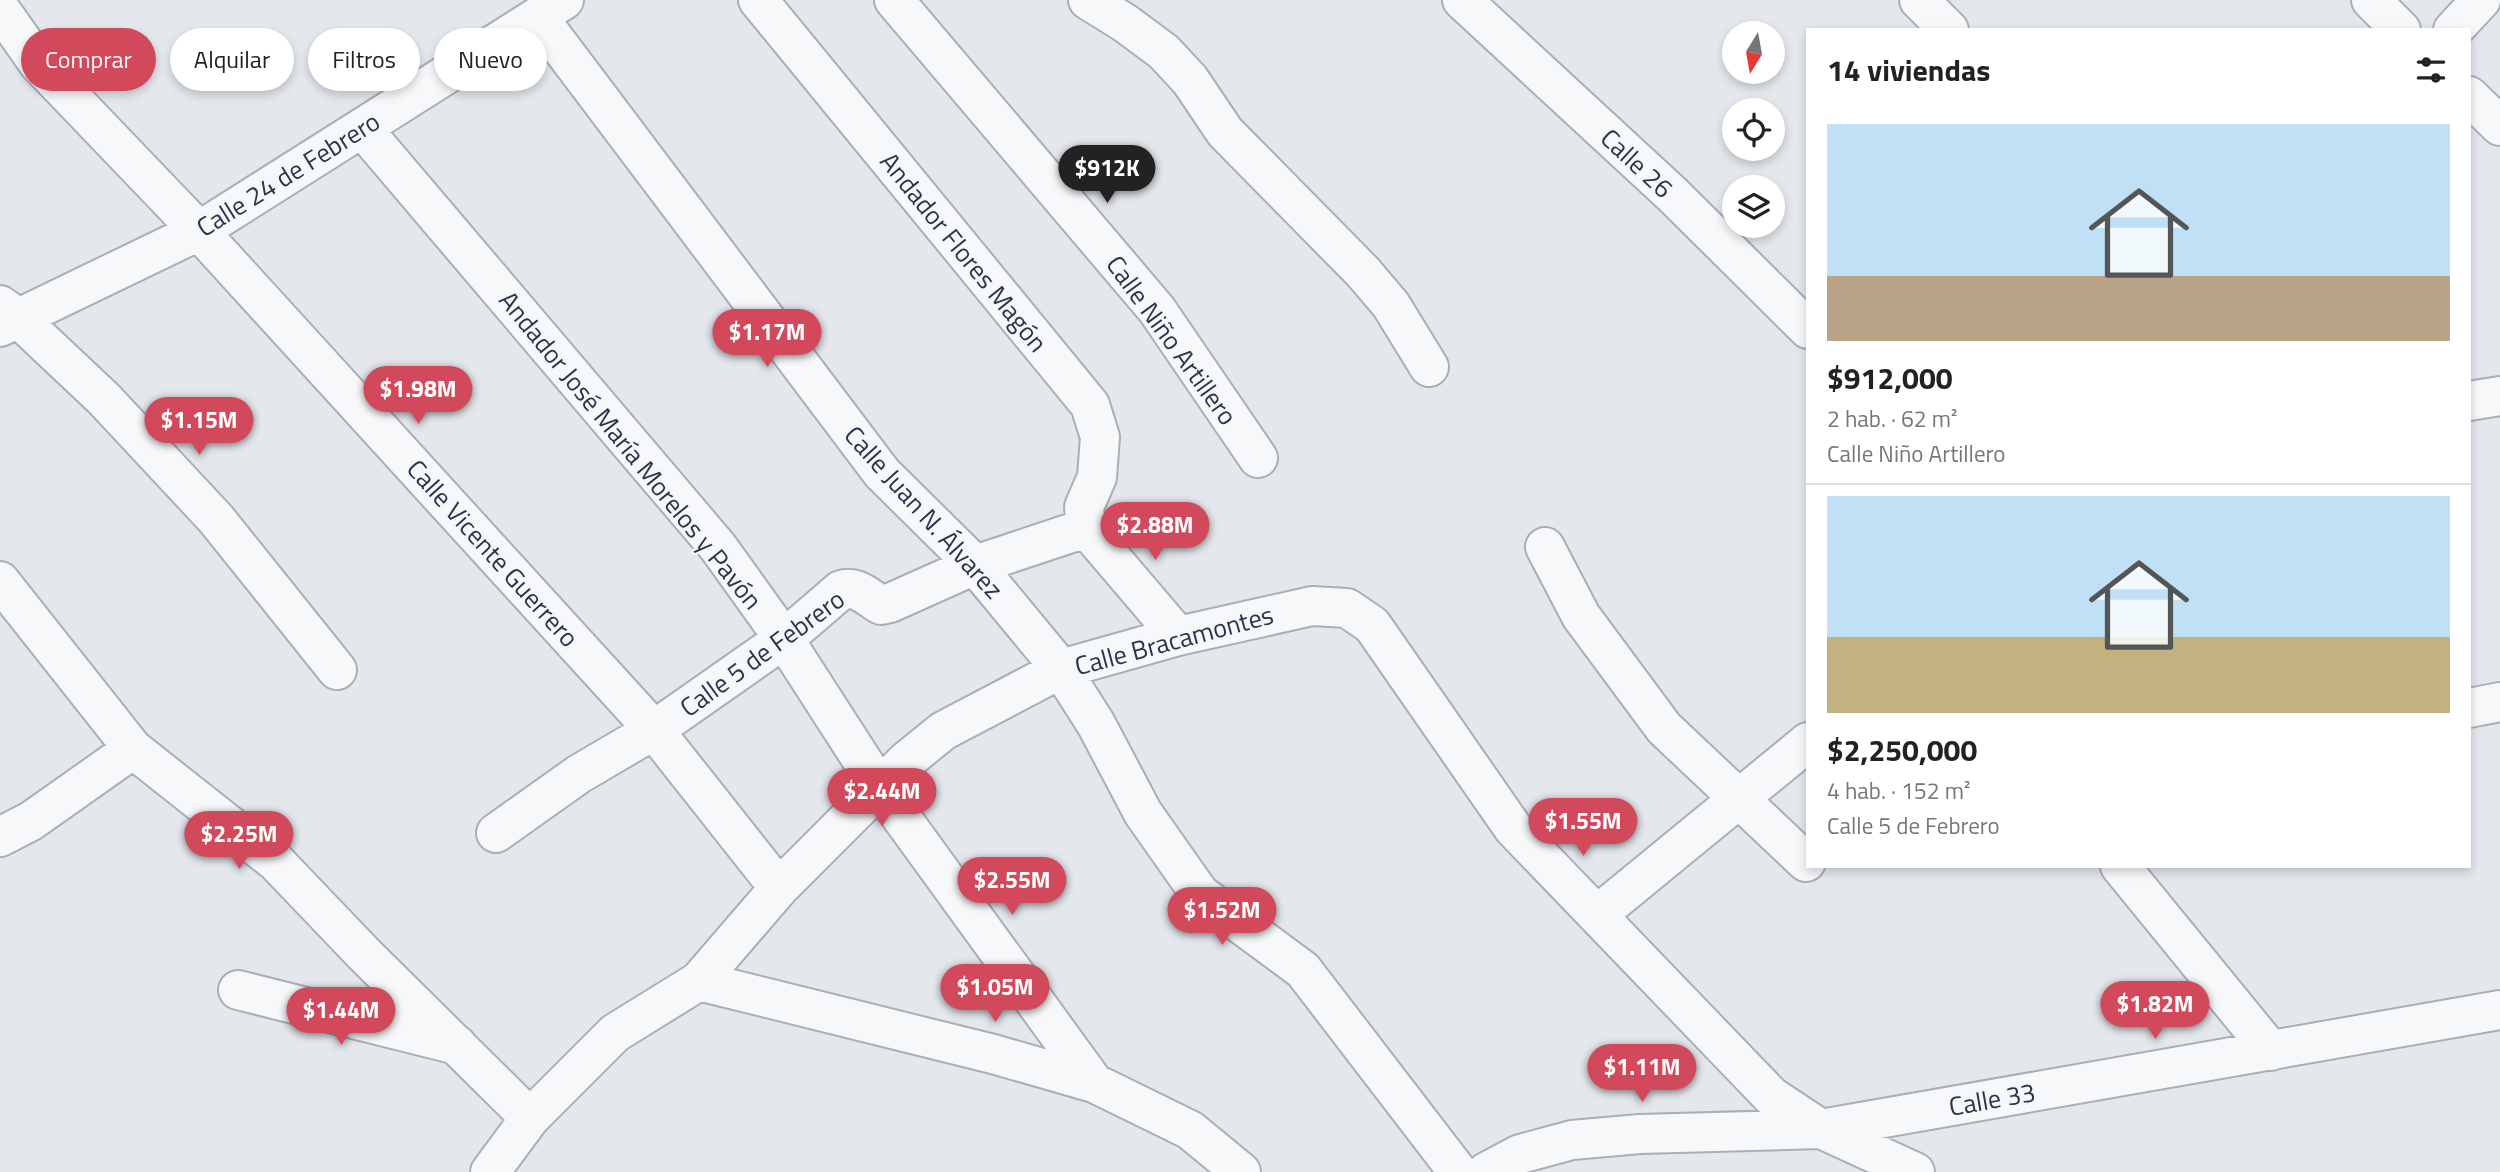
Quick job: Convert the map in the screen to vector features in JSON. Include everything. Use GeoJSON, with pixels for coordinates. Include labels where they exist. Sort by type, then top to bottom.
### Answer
{"type":"FeatureCollection","features":[{"type":"Feature","properties":{"kind":"street","name":"Andador Flores Magón"},"geometry":{"type":"LineString","coordinates":[[758,0],[1090,405],[1100,438],[1097,477],[1084,507],[1086,528]]}},
{"type":"Feature","properties":{"kind":"street","name":"Calle Niño Artillero"},"geometry":{"type":"LineString","coordinates":[[894,0],[1157,310],[1258,458]]}},
{"type":"Feature","properties":{"kind":"street"},"geometry":{"type":"LineString","coordinates":[[1088,0],[1164,52],[1190,80],[1225,132],[1363,272],[1384,297],[1429,367]]}},
{"type":"Feature","properties":{"kind":"street"},"geometry":{"type":"LineString","coordinates":[[1919,0],[1948,28]]}},
{"type":"Feature","properties":{"kind":"street"},"geometry":{"type":"LineString","coordinates":[[2371,0],[2399,28]]}},
{"type":"Feature","properties":{"kind":"street"},"geometry":{"type":"LineString","coordinates":[[2455,28],[2481,0]]}},
{"type":"Feature","properties":{"kind":"street","name":"Calle 26"},"geometry":{"type":"LineString","coordinates":[[1479,6],[1806,327]]}},
{"type":"Feature","properties":{"kind":"street","name":"Calle 24 de Febrero"},"geometry":{"type":"LineString","coordinates":[[6,317],[199,231],[551,8]]}},
{"type":"Feature","properties":{"kind":"street","name":"Calle Juan N. Álvarez"},"geometry":{"type":"LineString","coordinates":[[551,8],[882,473],[975,565],[1061,669],[1096,724],[1143,813],[1200,894],[1303,970],[1458,1172]]}},
{"type":"Feature","properties":{"kind":"street","name":"Calle Vicente Guerrero"},"geometry":{"type":"LineString","coordinates":[[0,9],[38,63],[199,231],[654,730],[779,888]]}},
{"type":"Feature","properties":{"kind":"street"},"geometry":{"type":"LineString","coordinates":[[2471,98],[2500,126]]}},
{"type":"Feature","properties":{"kind":"street","name":"Andador José María Morelos y Pavón"},"geometry":{"type":"LineString","coordinates":[[362,128],[718,547],[784,639],[880,788]]}},
{"type":"Feature","properties":{"kind":"street"},"geometry":{"type":"LineString","coordinates":[[6,317],[104,399],[216,519],[338,670]]}},
{"type":"Feature","properties":{"kind":"street"},"geometry":{"type":"LineString","coordinates":[[2471,401],[2500,396]]}},
{"type":"Feature","properties":{"kind":"street","name":"Calle 5 de Febrero"},"geometry":{"type":"LineString","coordinates":[[496,833],[579,774],[654,730],[784,639],[841,590],[857,590],[881,605],[975,565],[1086,528]]}},
{"type":"Feature","properties":{"kind":"street"},"geometry":{"type":"LineString","coordinates":[[1086,528],[1178,636]]}},
{"type":"Feature","properties":{"kind":"street"},"geometry":{"type":"LineString","coordinates":[[1545,547],[1581,616],[1664,728],[1806,862]]}},
{"type":"Feature","properties":{"kind":"street"},"geometry":{"type":"LineString","coordinates":[[0,581],[133,749],[276,862],[363,954],[459,1045],[530,1118]]}},
{"type":"Feature","properties":{"kind":"street","name":"Calle Bracamontes"},"geometry":{"type":"LineString","coordinates":[[490,1172],[530,1118],[615,1033],[699,981],[779,888],[906,761],[943,732],[1061,669],[1178,636],[1312,606],[1347,608],[1372,625],[1513,828],[1771,1096],[1821,1129],[1915,1172]]}},
{"type":"Feature","properties":{"kind":"street"},"geometry":{"type":"LineString","coordinates":[[2471,708],[2500,702]]}},
{"type":"Feature","properties":{"kind":"street"},"geometry":{"type":"LineString","coordinates":[[1597,915],[1806,744]]}},
{"type":"Feature","properties":{"kind":"street"},"geometry":{"type":"LineString","coordinates":[[0,837],[31,821],[133,749]]}},
{"type":"Feature","properties":{"kind":"street"},"geometry":{"type":"LineString","coordinates":[[880,788],[1094,1083]]}},
{"type":"Feature","properties":{"kind":"street"},"geometry":{"type":"LineString","coordinates":[[2122,868],[2271,1051]]}},
{"type":"Feature","properties":{"kind":"street"},"geometry":{"type":"LineString","coordinates":[[699,981],[993,1054],[1094,1083],[1191,1130],[1241,1172]]}},
{"type":"Feature","properties":{"kind":"street"},"geometry":{"type":"LineString","coordinates":[[238,990],[459,1045]]}},
{"type":"Feature","properties":{"kind":"street","name":"Calle 33"},"geometry":{"type":"LineString","coordinates":[[1486,1172],[1520,1154],[1572,1140],[1640,1134],[1821,1129],[2500,1010]]}}]}
